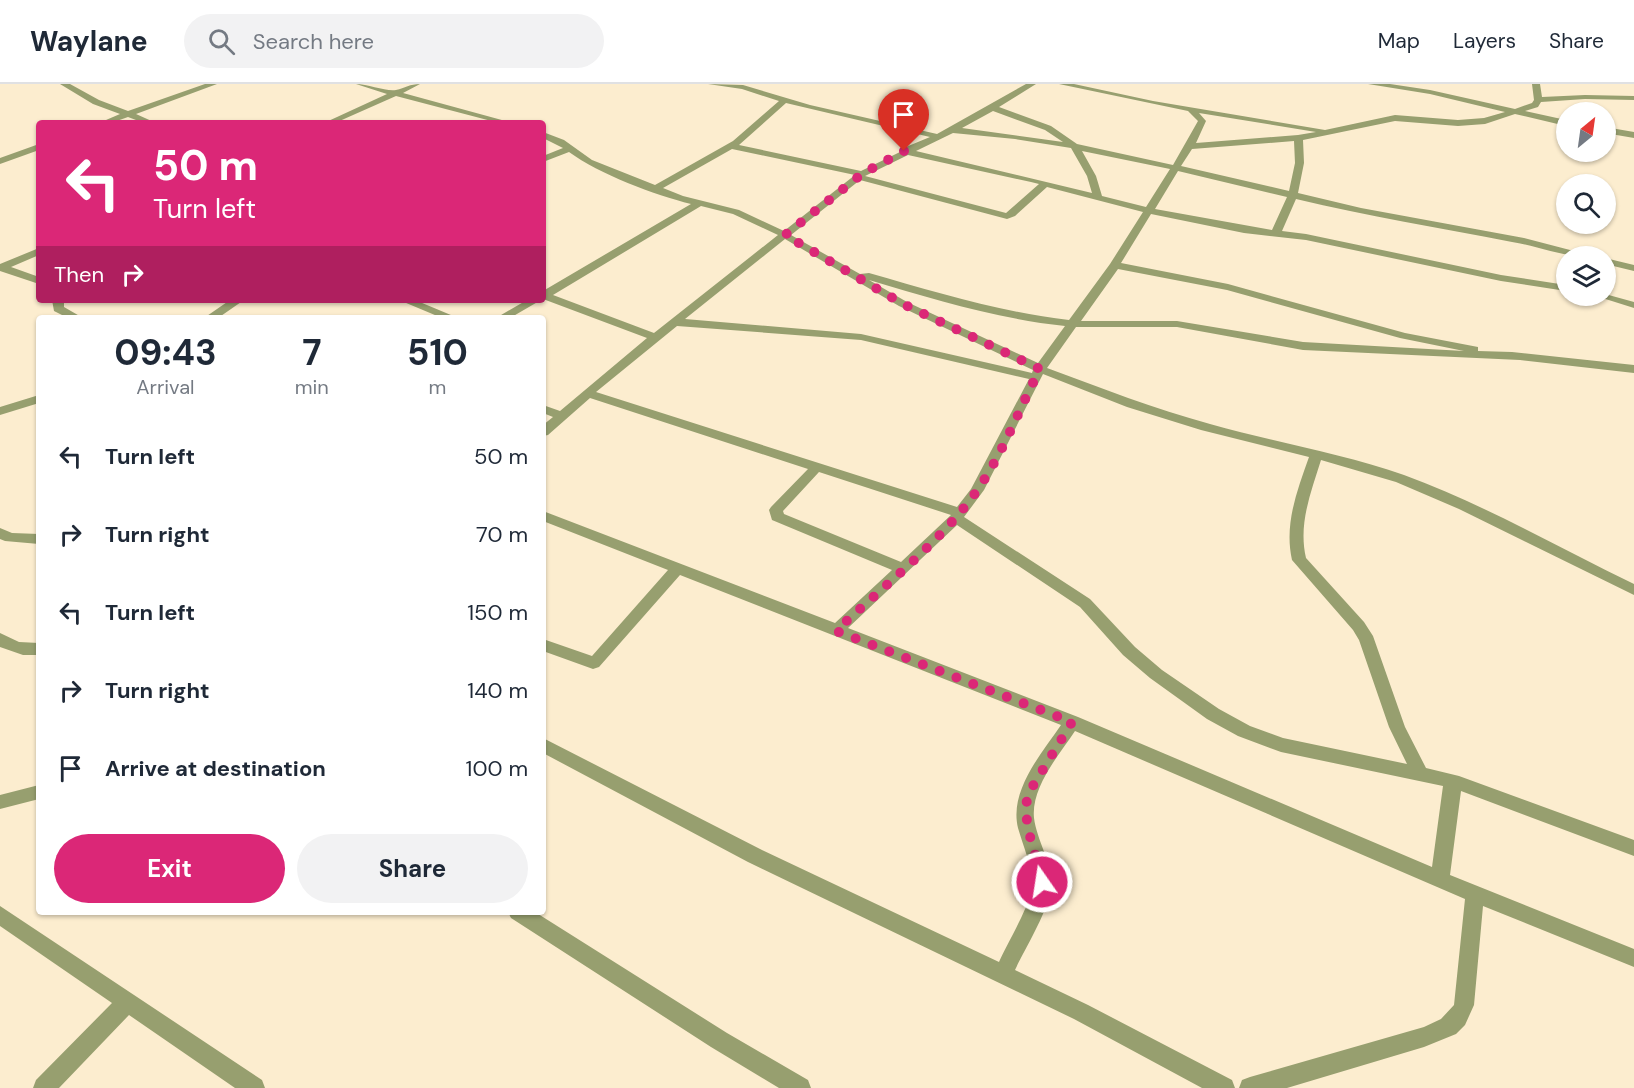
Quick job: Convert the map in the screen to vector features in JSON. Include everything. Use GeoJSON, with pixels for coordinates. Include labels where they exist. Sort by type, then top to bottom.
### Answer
{"type":"FeatureCollection","features":[{"type":"Feature","properties":{"kind":"street"},"geometry":{"type":"LineString","coordinates":[[64,84],[96,102],[144,120]]}},
{"type":"Feature","properties":{"kind":"street"},"geometry":{"type":"LineString","coordinates":[[112,120],[213,84]]}},
{"type":"Feature","properties":{"kind":"street"},"geometry":{"type":"LineString","coordinates":[[360,84],[500,120]]}},
{"type":"Feature","properties":{"kind":"street"},"geometry":{"type":"LineString","coordinates":[[335,120],[416,84]]}},
{"type":"Feature","properties":{"kind":"street"},"geometry":{"type":"LineString","coordinates":[[712,84],[743,87],[782,96],[936,136]]}},
{"type":"Feature","properties":{"kind":"street"},"geometry":{"type":"LineString","coordinates":[[546,429],[655,337],[860,175],[994,108],[1020,86],[1032,84]]}},
{"type":"Feature","properties":{"kind":"street"},"geometry":{"type":"LineString","coordinates":[[1063,84],[1191,109],[1329,131]]}},
{"type":"Feature","properties":{"kind":"street"},"geometry":{"type":"LineString","coordinates":[[1372,84],[1430,92],[1556,121]]}},
{"type":"Feature","properties":{"kind":"street"},"geometry":{"type":"LineString","coordinates":[[1536,84],[1538,100]]}},
{"type":"Feature","properties":{"kind":"street"},"geometry":{"type":"LineString","coordinates":[[656,189],[730,146],[782,96]]}},
{"type":"Feature","properties":{"kind":"street"},"geometry":{"type":"LineString","coordinates":[[1190,146],[1298,138],[1395,118],[1472,122],[1530,108],[1538,100],[1585,97],[1634,98]]}},
{"type":"Feature","properties":{"kind":"street"},"geometry":{"type":"LineString","coordinates":[[994,108],[1038,124],[1078,147],[1098,198]]}},
{"type":"Feature","properties":{"kind":"street"},"geometry":{"type":"LineString","coordinates":[[836,631],[958,515],[978,490],[1037,373],[1115,265],[1190,146],[1202,121],[1191,109]]}},
{"type":"Feature","properties":{"kind":"street"},"geometry":{"type":"LineString","coordinates":[[486,120],[491,117]]}},
{"type":"Feature","properties":{"kind":"street"},"geometry":{"type":"LineString","coordinates":[[950,130],[1003,133],[1078,147],[1377,214],[1556,248]]}},
{"type":"Feature","properties":{"kind":"street"},"geometry":{"type":"LineString","coordinates":[[1616,131],[1634,135]]}},
{"type":"Feature","properties":{"kind":"street"},"geometry":{"type":"LineString","coordinates":[[546,136],[570,148],[589,162],[656,189],[736,212],[785,235],[837,266],[1037,373]]}},
{"type":"Feature","properties":{"kind":"street"},"geometry":{"type":"LineString","coordinates":[[1276,233],[1294,194],[1301,153],[1298,138]]}},
{"type":"Feature","properties":{"kind":"street"},"geometry":{"type":"LineString","coordinates":[[730,146],[860,175],[1006,216],[1012,214],[1046,183]]}},
{"type":"Feature","properties":{"kind":"street"},"geometry":{"type":"LineString","coordinates":[[0,161],[36,148]]}},
{"type":"Feature","properties":{"kind":"street"},"geometry":{"type":"LineString","coordinates":[[546,158],[570,148]]}},
{"type":"Feature","properties":{"kind":"street"},"geometry":{"type":"LineString","coordinates":[[904,151],[1046,183],[1149,211],[1556,286]]}},
{"type":"Feature","properties":{"kind":"street"},"geometry":{"type":"LineString","coordinates":[[546,294],[699,203]]}},
{"type":"Feature","properties":{"kind":"street"},"geometry":{"type":"LineString","coordinates":[[0,268],[36,252]]}},
{"type":"Feature","properties":{"kind":"street"},"geometry":{"type":"LineString","coordinates":[[1616,264],[1634,268]]}},
{"type":"Feature","properties":{"kind":"street"},"geometry":{"type":"LineString","coordinates":[[1115,265],[1228,287],[1404,336],[1520,357]]}},
{"type":"Feature","properties":{"kind":"street"},"geometry":{"type":"LineString","coordinates":[[837,266],[963,304],[1038,320],[1073,324],[1177,324],[1303,346],[1520,357],[1634,369]]}},
{"type":"Feature","properties":{"kind":"street"},"geometry":{"type":"LineString","coordinates":[[0,268],[36,280]]}},
{"type":"Feature","properties":{"kind":"street"},"geometry":{"type":"LineString","coordinates":[[546,297],[655,337]]}},
{"type":"Feature","properties":{"kind":"street"},"geometry":{"type":"LineString","coordinates":[[1616,300],[1634,305]]}},
{"type":"Feature","properties":{"kind":"street"},"geometry":{"type":"LineString","coordinates":[[58,303],[58,309],[71,315]]}},
{"type":"Feature","properties":{"kind":"street"},"geometry":{"type":"LineString","coordinates":[[215,315],[233,303]]}},
{"type":"Feature","properties":{"kind":"street"},"geometry":{"type":"LineString","coordinates":[[413,303],[444,315]]}},
{"type":"Feature","properties":{"kind":"street"},"geometry":{"type":"LineString","coordinates":[[508,315],[530,303]]}},
{"type":"Feature","properties":{"kind":"street"},"geometry":{"type":"LineString","coordinates":[[674,322],[861,337],[1037,373],[1152,410],[1369,468],[1412,483],[1464,506],[1634,590]]}},
{"type":"Feature","properties":{"kind":"street"},"geometry":{"type":"LineString","coordinates":[[587,393],[958,515],[1085,603],[1129,651],[1213,714],[1244,731],[1281,745],[1453,781],[1634,848]]}},
{"type":"Feature","properties":{"kind":"street"},"geometry":{"type":"LineString","coordinates":[[0,411],[15,404],[36,400]]}},
{"type":"Feature","properties":{"kind":"street"},"geometry":{"type":"LineString","coordinates":[[0,401],[36,409]]}},
{"type":"Feature","properties":{"kind":"street"},"geometry":{"type":"LineString","coordinates":[[546,410],[561,416]]}},
{"type":"Feature","properties":{"kind":"street"},"geometry":{"type":"LineString","coordinates":[[1316,454],[1303,495],[1295,547],[1299,560],[1359,626],[1367,640],[1396,727],[1420,773]]}},
{"type":"Feature","properties":{"kind":"street"},"geometry":{"type":"LineString","coordinates":[[817,467],[776,510],[777,518],[902,568]]}},
{"type":"Feature","properties":{"kind":"street"},"geometry":{"type":"LineString","coordinates":[[546,517],[1072,722],[1475,894],[1634,958]]}},
{"type":"Feature","properties":{"kind":"street"},"geometry":{"type":"LineString","coordinates":[[0,533],[10,538],[36,539]]}},
{"type":"Feature","properties":{"kind":"street"},"geometry":{"type":"LineString","coordinates":[[546,646],[593,663],[676,569]]}},
{"type":"Feature","properties":{"kind":"street"},"geometry":{"type":"LineString","coordinates":[[3,646],[36,649]]}},
{"type":"Feature","properties":{"kind":"street"},"geometry":{"type":"LineString","coordinates":[[1004,975],[1040,895],[1042,882],[1025,817],[1028,794],[1072,722]]}},
{"type":"Feature","properties":{"kind":"street"},"geometry":{"type":"LineString","coordinates":[[546,747],[755,856],[1081,1012],[1224,1088]]}},
{"type":"Feature","properties":{"kind":"street"},"geometry":{"type":"LineString","coordinates":[[1440,879],[1453,781]]}},
{"type":"Feature","properties":{"kind":"street"},"geometry":{"type":"LineString","coordinates":[[0,802],[36,793]]}},
{"type":"Feature","properties":{"kind":"street"},"geometry":{"type":"LineString","coordinates":[[1251,1088],[1424,1037],[1447,1029],[1458,1021],[1464,1005],[1475,894]]}},
{"type":"Feature","properties":{"kind":"street"},"geometry":{"type":"LineString","coordinates":[[0,915],[254,1088]]}},
{"type":"Feature","properties":{"kind":"street"},"geometry":{"type":"LineString","coordinates":[[523,915],[719,1040],[800,1088]]}},
{"type":"Feature","properties":{"kind":"street"},"geometry":{"type":"LineString","coordinates":[[44,1088],[127,1002]]}},
{"type":"Feature","properties":{"kind":"route"},"geometry":{"type":"LineString","coordinates":[[904,151],[862,174],[785,235],[903,304],[1040,369],[978,490],[956,518],[836,631],[1072,722],[1028,794],[1025,805],[1025,817],[1042,882]]}}]}
